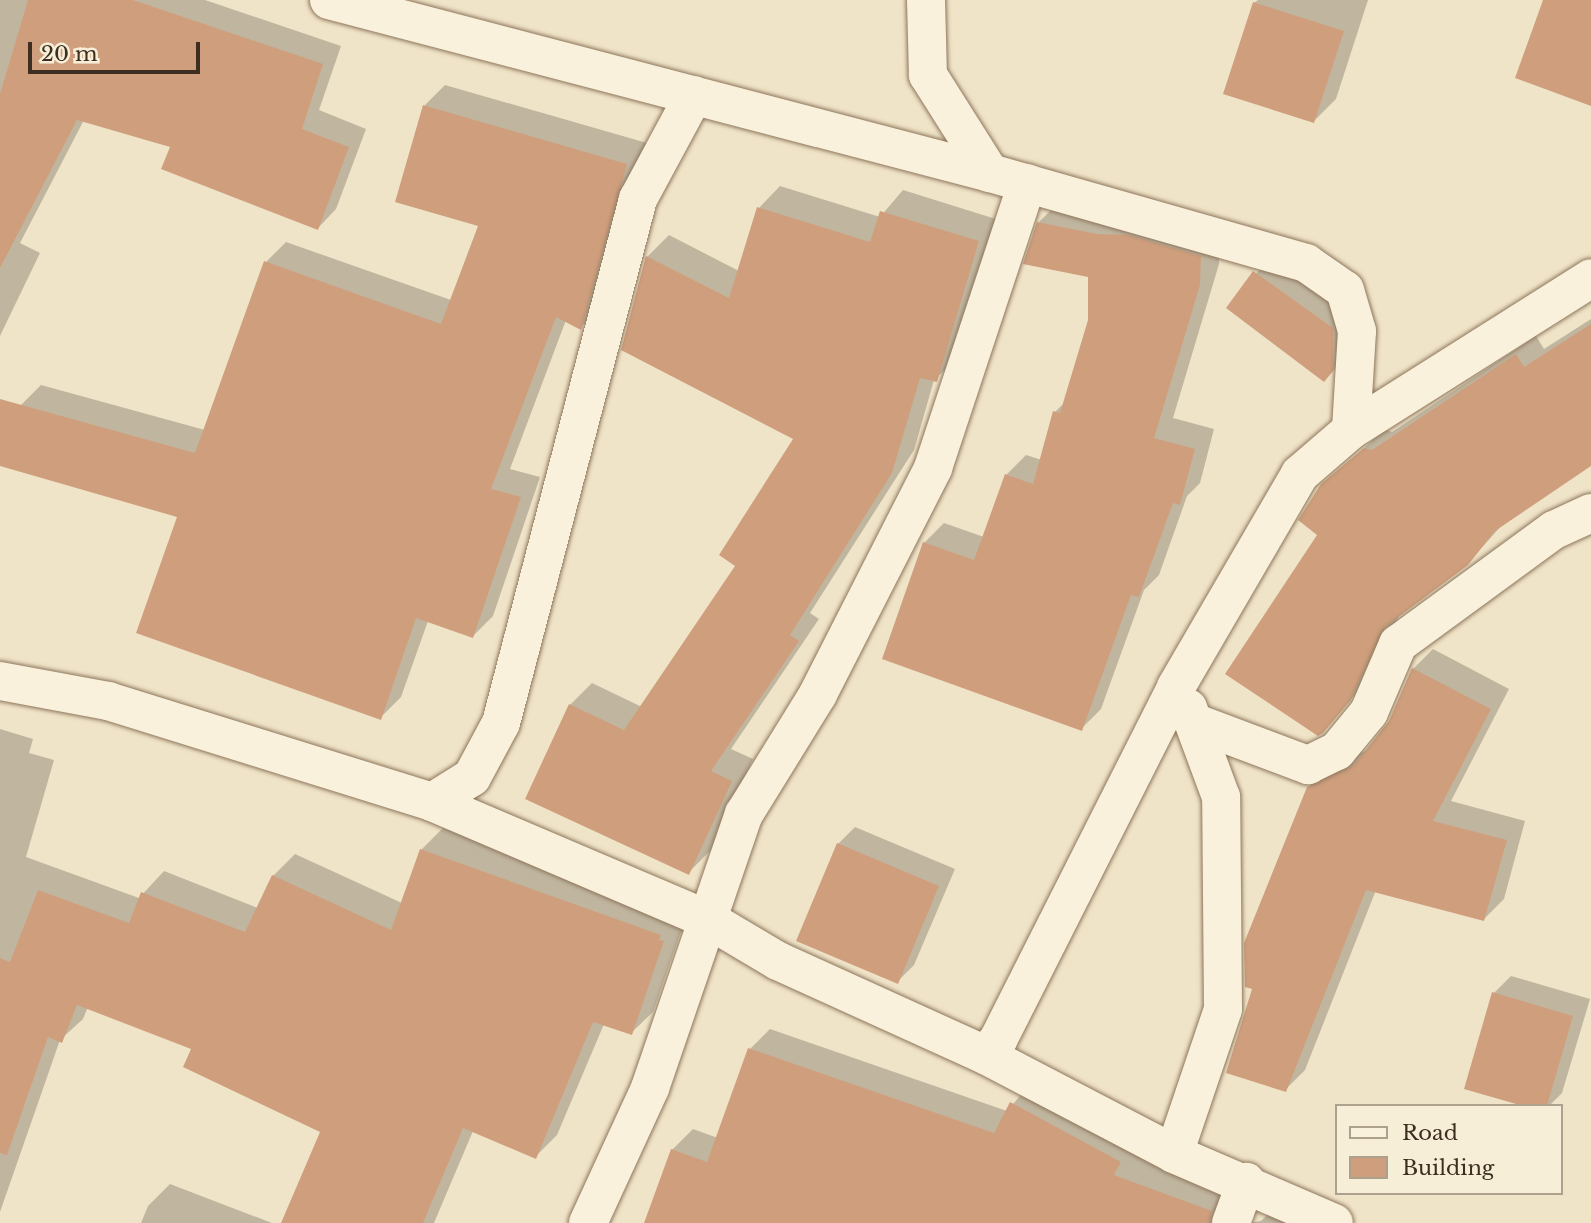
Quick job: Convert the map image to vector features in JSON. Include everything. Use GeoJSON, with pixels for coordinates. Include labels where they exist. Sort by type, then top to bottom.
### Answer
{"type":"FeatureCollection","features":[{"type":"Feature","properties":{"kind":"street"},"geometry":{"type":"LineString","coordinates":[[329,0],[990,173],[1306,263],[1345,290],[1357,331],[1350,430]]}},
{"type":"Feature","properties":{"kind":"street"},"geometry":{"type":"LineString","coordinates":[[926,0],[928,75],[990,173]]}},
{"type":"Feature","properties":{"kind":"street"},"geometry":{"type":"LineString","coordinates":[[432,802],[472,777],[501,723],[638,199],[694,95]]}},
{"type":"Feature","properties":{"kind":"street"},"geometry":{"type":"LineString","coordinates":[[588,1223],[650,1088],[744,814],[818,694],[933,468],[1027,183]]}},
{"type":"Feature","properties":{"kind":"street"},"geometry":{"type":"LineString","coordinates":[[985,1055],[999,1040],[1176,687],[1300,474],[1350,430],[1591,278]]}},
{"type":"Feature","properties":{"kind":"street"},"geometry":{"type":"LineString","coordinates":[[1196,723],[1308,765],[1337,751],[1369,712],[1398,644],[1554,530],[1591,513]]}},
{"type":"Feature","properties":{"kind":"street"},"geometry":{"type":"LineString","coordinates":[[0,681],[108,701],[432,802],[709,920],[778,961],[985,1055],[1174,1154],[1246,1182],[1334,1223]]}},
{"type":"Feature","properties":{"kind":"street"},"geometry":{"type":"LineString","coordinates":[[1174,1154],[1223,1009],[1221,797],[1196,723],[1176,687]]}},
{"type":"Feature","properties":{"kind":"street"},"geometry":{"type":"LineString","coordinates":[[1231,1223],[1246,1182]]}},
{"type":"Feature","properties":{"kind":"building"},"geometry":{"type":"Polygon","coordinates":[[[28,0],[133,0],[323,64],[302,129],[349,147],[318,230],[161,169],[170,147],[77,120],[0,268],[0,94],[28,0]]]}},
{"type":"Feature","properties":{"kind":"building"},"geometry":{"type":"Polygon","coordinates":[[[1543,0],[1591,0],[1591,106],[1515,78],[1543,0]]]}},
{"type":"Feature","properties":{"kind":"building"},"geometry":{"type":"Polygon","coordinates":[[[1253,2],[1344,31],[1314,123],[1223,94],[1253,2]]]}},
{"type":"Feature","properties":{"kind":"building"},"geometry":{"type":"Polygon","coordinates":[[[423,105],[627,164],[581,330],[556,317],[491,489],[521,497],[473,638],[416,618],[381,720],[136,633],[177,517],[0,466],[0,399],[195,453],[264,261],[441,324],[478,226],[395,202],[423,105]]]}},
{"type":"Feature","properties":{"kind":"building"},"geometry":{"type":"Polygon","coordinates":[[[757,207],[870,242],[880,211],[979,241],[937,382],[920,378],[892,473],[790,635],[799,641],[711,771],[732,781],[689,875],[525,799],[569,704],[624,730],[735,566],[719,555],[793,439],[621,350],[646,256],[729,298],[757,207]]]}},
{"type":"Feature","properties":{"kind":"building"},"geometry":{"type":"Polygon","coordinates":[[[1037,222],[1097,234],[1128,235],[1201,256],[1200,285],[1154,438],[1195,449],[1180,505],[1173,503],[1139,597],[1131,595],[1082,731],[882,659],[923,542],[974,560],[1005,474],[1033,484],[1053,411],[1060,413],[1088,320],[1088,277],[1023,264],[1037,222]]]}},
{"type":"Feature","properties":{"kind":"building"},"geometry":{"type":"Polygon","coordinates":[[[1253,271],[1333,328],[1333,371],[1324,382],[1226,308],[1253,271]]]}},
{"type":"Feature","properties":{"kind":"building"},"geometry":{"type":"Polygon","coordinates":[[[1591,324],[1591,466],[1495,531],[1468,565],[1385,627],[1350,701],[1323,733],[1318,736],[1225,674],[1317,535],[1298,520],[1321,484],[1364,448],[1372,450],[1516,354],[1524,367],[1591,324]]]}},
{"type":"Feature","properties":{"kind":"building"},"geometry":{"type":"Polygon","coordinates":[[[1412,668],[1491,709],[1433,821],[1507,840],[1484,921],[1366,890],[1286,1092],[1226,1073],[1252,989],[1245,987],[1244,943],[1307,787],[1354,765],[1389,721],[1412,668]]]}},
{"type":"Feature","properties":{"kind":"building"},"geometry":{"type":"Polygon","coordinates":[[[837,843],[939,886],[898,984],[796,941],[837,843]]]}},
{"type":"Feature","properties":{"kind":"building"},"geometry":{"type":"Polygon","coordinates":[[[420,849],[661,935],[659,940],[664,941],[632,1035],[593,1022],[536,1159],[463,1128],[423,1223],[281,1223],[320,1132],[183,1067],[191,1049],[77,1005],[62,1043],[48,1037],[7,1155],[0,1153],[0,958],[10,962],[38,890],[129,923],[141,892],[245,932],[272,875],[391,930],[420,849]]]}},
{"type":"Feature","properties":{"kind":"building"},"geometry":{"type":"Polygon","coordinates":[[[1492,992],[1573,1016],[1548,1104],[1516,1104],[1464,1089],[1492,992]]]}},
{"type":"Feature","properties":{"kind":"building"},"geometry":{"type":"Polygon","coordinates":[[[748,1048],[994,1133],[1010,1102],[1121,1162],[1114,1175],[1212,1211],[1210,1223],[644,1223],[671,1149],[707,1162],[748,1048]]]}}]}
